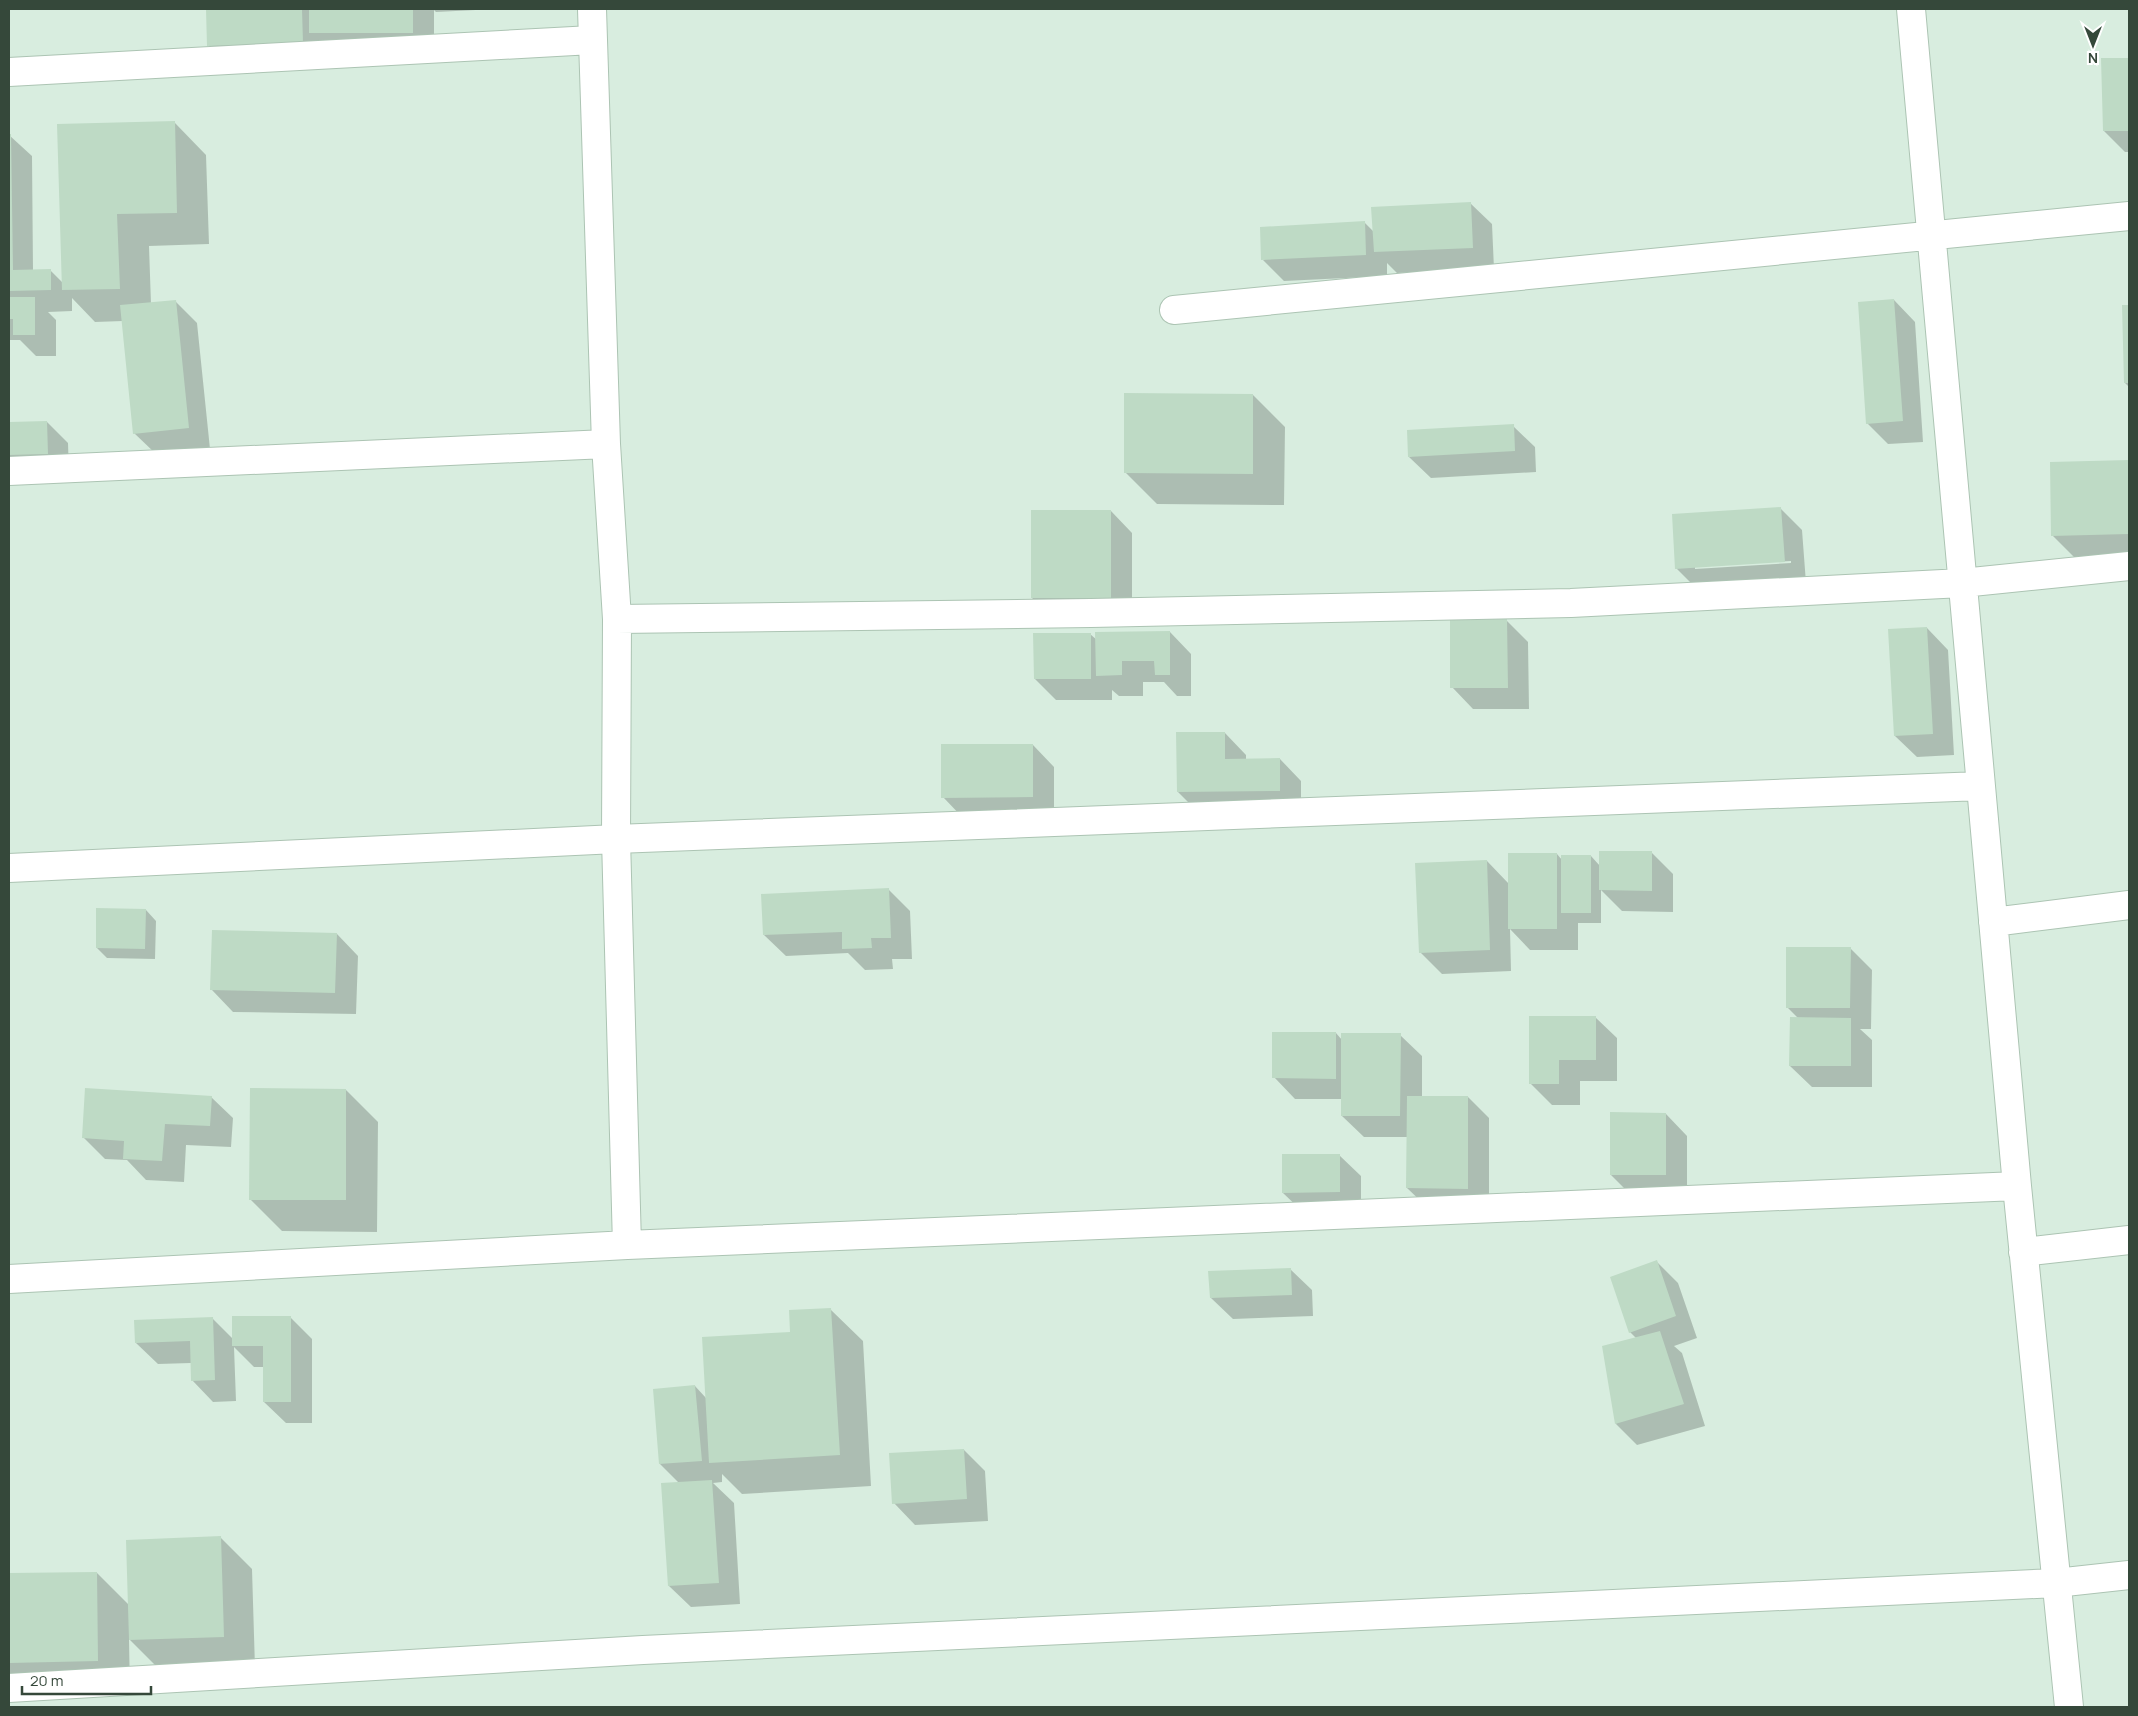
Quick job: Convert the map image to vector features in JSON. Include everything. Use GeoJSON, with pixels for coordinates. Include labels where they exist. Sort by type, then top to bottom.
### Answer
{"type":"FeatureCollection","features":[{"type":"Feature","properties":{"kind":"street"},"geometry":{"type":"LineString","coordinates":[[592,9],[606,444],[617,619],[616,839],[627,1245]]}},
{"type":"Feature","properties":{"kind":"street"},"geometry":{"type":"LineString","coordinates":[[1911,9],[2023,1252],[2069,1707]]}},
{"type":"Feature","properties":{"kind":"street"},"geometry":{"type":"LineString","coordinates":[[9,72],[592,40]]}},
{"type":"Feature","properties":{"kind":"street"},"geometry":{"type":"LineString","coordinates":[[1174,310],[2129,216]]}},
{"type":"Feature","properties":{"kind":"street"},"geometry":{"type":"LineString","coordinates":[[9,471],[606,444]]}},
{"type":"Feature","properties":{"kind":"street"},"geometry":{"type":"LineString","coordinates":[[617,619],[1091,613],[1571,603],[1962,583],[2129,566]]}},
{"type":"Feature","properties":{"kind":"street"},"geometry":{"type":"LineString","coordinates":[[9,868],[616,839],[1981,786]]}},
{"type":"Feature","properties":{"kind":"street"},"geometry":{"type":"LineString","coordinates":[[1993,922],[2129,905]]}},
{"type":"Feature","properties":{"kind":"street"},"geometry":{"type":"LineString","coordinates":[[9,1279],[627,1245],[2017,1186]]}},
{"type":"Feature","properties":{"kind":"street"},"geometry":{"type":"LineString","coordinates":[[2023,1252],[2129,1240]]}},
{"type":"Feature","properties":{"kind":"street"},"geometry":{"type":"LineString","coordinates":[[9,1688],[643,1650],[2056,1582],[2129,1574]]}},
{"type":"Feature","properties":{"kind":"shaded area"},"geometry":{"type":"Polygon","coordinates":[[[9,9],[2129,9],[2129,1707],[9,1707],[9,9]]]}},
{"type":"Feature","properties":{"kind":"building"},"geometry":{"type":"Polygon","coordinates":[[[206,9],[302,9],[303,43],[207,46],[206,9]]]}},
{"type":"Feature","properties":{"kind":"building"},"geometry":{"type":"Polygon","coordinates":[[[309,9],[413,9],[413,33],[309,33],[309,9]]]}},
{"type":"Feature","properties":{"kind":"building"},"geometry":{"type":"Polygon","coordinates":[[[2101,58],[2129,58],[2129,131],[2103,131],[2101,58]]]}},
{"type":"Feature","properties":{"kind":"building"},"geometry":{"type":"Polygon","coordinates":[[[175,121],[177,213],[117,214],[120,289],[62,290],[57,124],[175,121]]]}},
{"type":"Feature","properties":{"kind":"building"},"geometry":{"type":"Polygon","coordinates":[[[9,134],[11,134],[13,270],[51,269],[51,290],[9,291],[9,134]]]}},
{"type":"Feature","properties":{"kind":"building"},"geometry":{"type":"Polygon","coordinates":[[[1471,202],[1473,248],[1374,252],[1371,207],[1471,202]]]}},
{"type":"Feature","properties":{"kind":"building"},"geometry":{"type":"Polygon","coordinates":[[[1365,221],[1366,255],[1261,260],[1260,227],[1365,221]]]}},
{"type":"Feature","properties":{"kind":"building"},"geometry":{"type":"Polygon","coordinates":[[[9,297],[35,297],[35,335],[13,335],[13,319],[9,319],[9,297]]]}},
{"type":"Feature","properties":{"kind":"building"},"geometry":{"type":"Polygon","coordinates":[[[1894,299],[1903,421],[1866,424],[1858,302],[1894,299]]]}},
{"type":"Feature","properties":{"kind":"building"},"geometry":{"type":"Polygon","coordinates":[[[176,300],[189,428],[133,434],[120,305],[176,300]]]}},
{"type":"Feature","properties":{"kind":"building"},"geometry":{"type":"Polygon","coordinates":[[[2122,305],[2129,305],[2129,383],[2124,383],[2122,305]]]}},
{"type":"Feature","properties":{"kind":"building"},"geometry":{"type":"Polygon","coordinates":[[[1124,393],[1253,394],[1253,474],[1124,473],[1124,393]]]}},
{"type":"Feature","properties":{"kind":"building"},"geometry":{"type":"Polygon","coordinates":[[[47,421],[48,454],[9,455],[9,422],[47,421]]]}},
{"type":"Feature","properties":{"kind":"building"},"geometry":{"type":"Polygon","coordinates":[[[1514,424],[1515,451],[1408,457],[1407,430],[1514,424]]]}},
{"type":"Feature","properties":{"kind":"building"},"geometry":{"type":"Polygon","coordinates":[[[2129,460],[2129,534],[2051,536],[2050,462],[2129,460]]]}},
{"type":"Feature","properties":{"kind":"building"},"geometry":{"type":"Polygon","coordinates":[[[1781,507],[1785,562],[1675,569],[1672,514],[1781,507]]]}},
{"type":"Feature","properties":{"kind":"building"},"geometry":{"type":"Polygon","coordinates":[[[1031,510],[1111,510],[1111,598],[1031,598],[1031,510]]]}},
{"type":"Feature","properties":{"kind":"building"},"geometry":{"type":"Polygon","coordinates":[[[1507,619],[1508,688],[1450,688],[1450,620],[1507,619]]]}},
{"type":"Feature","properties":{"kind":"building"},"geometry":{"type":"Polygon","coordinates":[[[1927,627],[1933,734],[1894,736],[1888,629],[1927,627]]]}},
{"type":"Feature","properties":{"kind":"building"},"geometry":{"type":"Polygon","coordinates":[[[1170,631],[1170,675],[1155,675],[1154,661],[1122,661],[1122,675],[1096,676],[1095,632],[1170,631]]]}},
{"type":"Feature","properties":{"kind":"building"},"geometry":{"type":"Polygon","coordinates":[[[1033,633],[1091,633],[1091,679],[1034,679],[1033,633]]]}},
{"type":"Feature","properties":{"kind":"building"},"geometry":{"type":"Polygon","coordinates":[[[1176,732],[1225,732],[1225,759],[1280,758],[1280,791],[1177,792],[1176,732]]]}},
{"type":"Feature","properties":{"kind":"building"},"geometry":{"type":"Polygon","coordinates":[[[941,744],[1033,744],[1033,797],[941,798],[941,744]]]}},
{"type":"Feature","properties":{"kind":"building"},"geometry":{"type":"Polygon","coordinates":[[[1599,851],[1652,851],[1652,891],[1599,890],[1599,851]]]}},
{"type":"Feature","properties":{"kind":"building"},"geometry":{"type":"Polygon","coordinates":[[[1508,853],[1557,853],[1557,929],[1508,929],[1508,853]]]}},
{"type":"Feature","properties":{"kind":"building"},"geometry":{"type":"Polygon","coordinates":[[[1561,855],[1591,855],[1591,913],[1561,913],[1561,855]]]}},
{"type":"Feature","properties":{"kind":"building"},"geometry":{"type":"Polygon","coordinates":[[[1487,860],[1490,950],[1419,953],[1415,863],[1487,860]]]}},
{"type":"Feature","properties":{"kind":"building"},"geometry":{"type":"Polygon","coordinates":[[[889,888],[891,938],[871,938],[872,948],[842,949],[842,932],[763,935],[761,894],[889,888]]]}},
{"type":"Feature","properties":{"kind":"building"},"geometry":{"type":"Polygon","coordinates":[[[96,908],[146,909],[145,949],[96,948],[96,908]]]}},
{"type":"Feature","properties":{"kind":"building"},"geometry":{"type":"Polygon","coordinates":[[[212,930],[337,933],[335,993],[210,990],[212,930]]]}},
{"type":"Feature","properties":{"kind":"building"},"geometry":{"type":"Polygon","coordinates":[[[1786,947],[1851,947],[1850,1008],[1786,1008],[1786,947]]]}},
{"type":"Feature","properties":{"kind":"building"},"geometry":{"type":"Polygon","coordinates":[[[1529,1016],[1596,1016],[1596,1060],[1559,1060],[1559,1084],[1529,1084],[1529,1016]]]}},
{"type":"Feature","properties":{"kind":"building"},"geometry":{"type":"Polygon","coordinates":[[[1790,1017],[1851,1018],[1851,1066],[1789,1066],[1790,1017]]]}},
{"type":"Feature","properties":{"kind":"building"},"geometry":{"type":"Polygon","coordinates":[[[1272,1032],[1336,1032],[1336,1079],[1272,1078],[1272,1032]]]}},
{"type":"Feature","properties":{"kind":"building"},"geometry":{"type":"Polygon","coordinates":[[[1341,1033],[1401,1033],[1400,1116],[1341,1116],[1341,1033]]]}},
{"type":"Feature","properties":{"kind":"building"},"geometry":{"type":"Polygon","coordinates":[[[85,1088],[212,1096],[210,1126],[165,1124],[162,1161],[123,1159],[124,1141],[82,1138],[85,1088]]]}},
{"type":"Feature","properties":{"kind":"building"},"geometry":{"type":"Polygon","coordinates":[[[250,1088],[346,1089],[346,1200],[249,1200],[250,1088]]]}},
{"type":"Feature","properties":{"kind":"building"},"geometry":{"type":"Polygon","coordinates":[[[1407,1096],[1468,1096],[1468,1189],[1406,1188],[1407,1096]]]}},
{"type":"Feature","properties":{"kind":"building"},"geometry":{"type":"Polygon","coordinates":[[[1610,1112],[1666,1113],[1666,1175],[1610,1175],[1610,1112]]]}},
{"type":"Feature","properties":{"kind":"building"},"geometry":{"type":"Polygon","coordinates":[[[1282,1154],[1340,1154],[1340,1192],[1282,1193],[1282,1154]]]}},
{"type":"Feature","properties":{"kind":"building"},"geometry":{"type":"Polygon","coordinates":[[[1657,1260],[1676,1316],[1629,1333],[1610,1277],[1657,1260]]]}},
{"type":"Feature","properties":{"kind":"building"},"geometry":{"type":"Polygon","coordinates":[[[1291,1268],[1292,1295],[1210,1298],[1208,1271],[1291,1268]]]}},
{"type":"Feature","properties":{"kind":"building"},"geometry":{"type":"Polygon","coordinates":[[[831,1308],[840,1455],[709,1463],[702,1337],[790,1332],[789,1310],[831,1308]]]}},
{"type":"Feature","properties":{"kind":"building"},"geometry":{"type":"Polygon","coordinates":[[[232,1316],[291,1316],[291,1402],[263,1402],[263,1346],[232,1346],[232,1316]]]}},
{"type":"Feature","properties":{"kind":"building"},"geometry":{"type":"Polygon","coordinates":[[[213,1317],[215,1380],[191,1381],[190,1341],[135,1343],[134,1320],[213,1317]]]}},
{"type":"Feature","properties":{"kind":"building"},"geometry":{"type":"Polygon","coordinates":[[[1660,1331],[1684,1404],[1615,1424],[1602,1346],[1660,1331]]]}},
{"type":"Feature","properties":{"kind":"building"},"geometry":{"type":"Polygon","coordinates":[[[695,1385],[702,1461],[659,1464],[653,1389],[695,1385]]]}},
{"type":"Feature","properties":{"kind":"building"},"geometry":{"type":"Polygon","coordinates":[[[964,1449],[967,1499],[892,1504],[889,1453],[964,1449]]]}},
{"type":"Feature","properties":{"kind":"building"},"geometry":{"type":"Polygon","coordinates":[[[712,1480],[719,1583],[668,1586],[661,1483],[712,1480]]]}},
{"type":"Feature","properties":{"kind":"building"},"geometry":{"type":"Polygon","coordinates":[[[221,1536],[224,1637],[129,1640],[126,1540],[221,1536]]]}},
{"type":"Feature","properties":{"kind":"building"},"geometry":{"type":"Polygon","coordinates":[[[97,1572],[98,1661],[9,1663],[9,1573],[97,1572]]]}}]}
